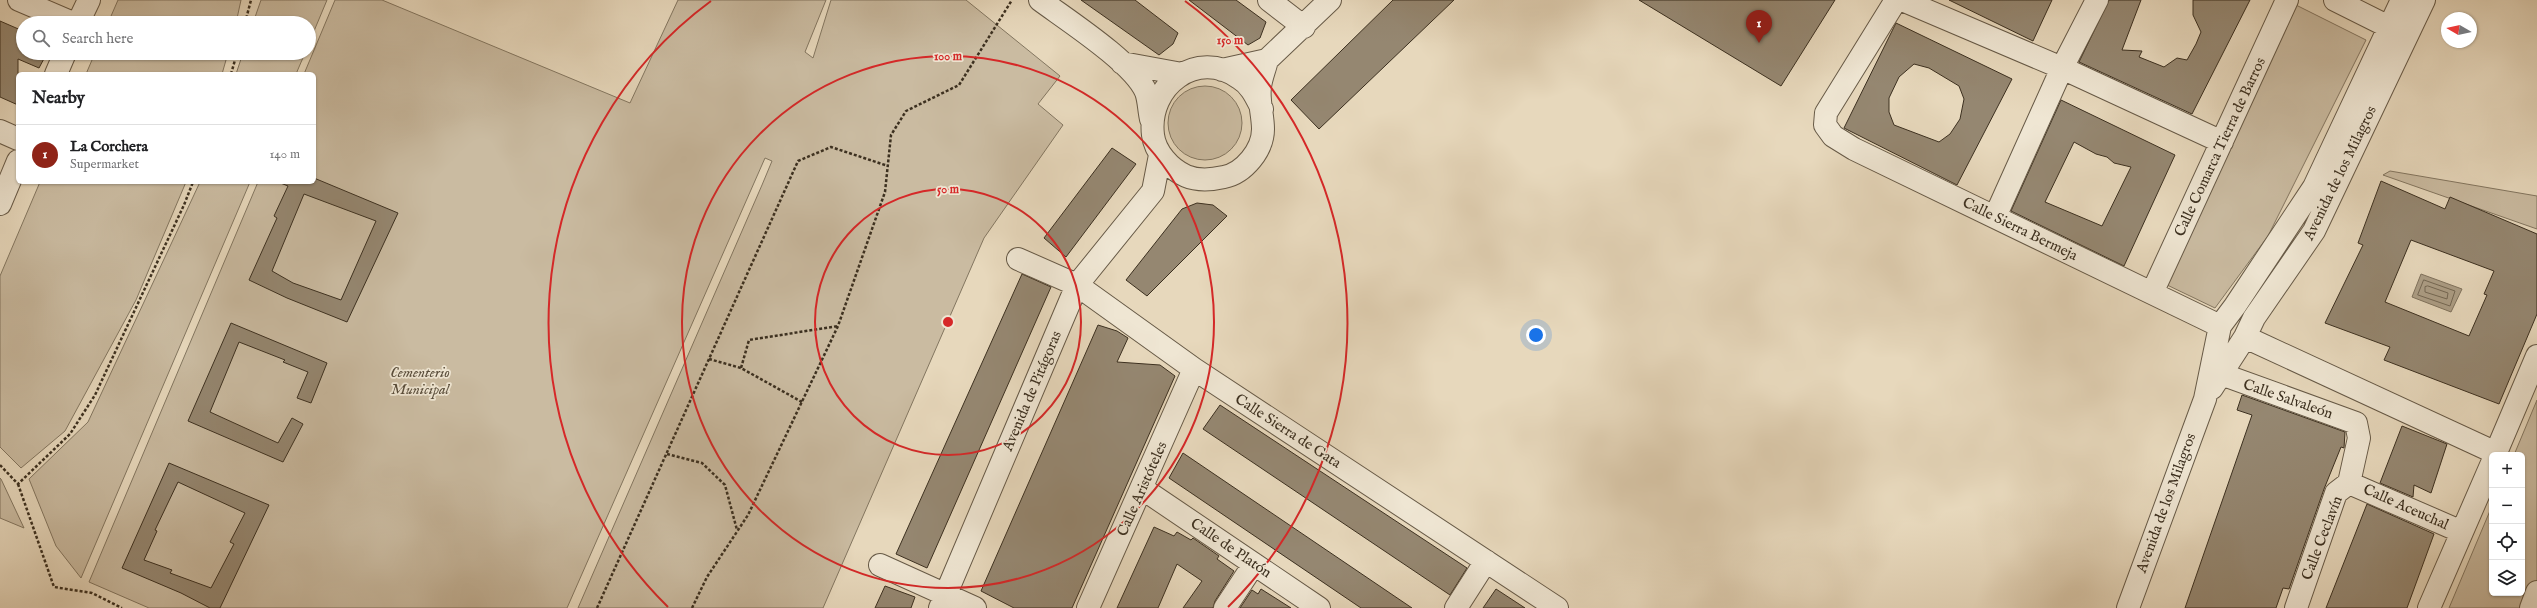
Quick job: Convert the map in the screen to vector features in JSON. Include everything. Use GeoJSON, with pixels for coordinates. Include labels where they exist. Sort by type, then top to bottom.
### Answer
{"type":"FeatureCollection","features":[{"type":"Feature","properties":{"kind":"street"},"geometry":{"type":"LineString","coordinates":[[19,0],[57,16]]}},
{"type":"Feature","properties":{"kind":"street"},"geometry":{"type":"LineString","coordinates":[[81,16],[89,0]]}},
{"type":"Feature","properties":{"kind":"street"},"geometry":{"type":"LineString","coordinates":[[1040,0],[1122,63],[1146,92],[1154,141],[1160,155],[1181,174],[1192,178],[1211,180],[1230,176],[1246,165],[1258,149],[1263,130],[1260,87],[1267,60]]}},
{"type":"Feature","properties":{"kind":"street"},"geometry":{"type":"LineString","coordinates":[[1269,0],[1304,27]]}},
{"type":"Feature","properties":{"kind":"street"},"geometry":{"type":"LineString","coordinates":[[1151,122],[1160,94],[1182,74],[1200,68],[1222,70],[1267,60],[1304,27],[1330,0]]}},
{"type":"Feature","properties":{"kind":"street","name":"Calle Sierra Bermeja"},"geometry":{"type":"LineString","coordinates":[[1896,0],[1826,113],[1825,125],[1833,136],[1854,149],[2220,326]]}},
{"type":"Feature","properties":{"kind":"street"},"geometry":{"type":"LineString","coordinates":[[1902,0],[2062,68],[2222,142]]}},
{"type":"Feature","properties":{"kind":"street"},"geometry":{"type":"LineString","coordinates":[[1995,217],[2062,68],[2097,0]]}},
{"type":"Feature","properties":{"kind":"street","name":"Calle Comarca Tierra de Barros"},"geometry":{"type":"LineString","coordinates":[[2152,293],[2287,0]]}},
{"type":"Feature","properties":{"kind":"street"},"geometry":{"type":"LineString","coordinates":[[2335,0],[2389,27]]}},
{"type":"Feature","properties":{"kind":"street","name":"Avenida de los Milagros"},"geometry":{"type":"LineString","coordinates":[[2128,608],[2205,399],[2220,326],[2235,306],[2314,187],[2402,0]]}},
{"type":"Feature","properties":{"kind":"street","name":"Avenida de los Milagros"},"geometry":{"type":"LineString","coordinates":[[2205,399],[2245,337],[2254,318],[2314,231],[2424,0]]}},
{"type":"Feature","properties":{"kind":"street"},"geometry":{"type":"LineString","coordinates":[[57,72],[62,60]]}},
{"type":"Feature","properties":{"kind":"street"},"geometry":{"type":"LineString","coordinates":[[1122,63],[1182,74]]}},
{"type":"Feature","properties":{"kind":"street"},"geometry":{"type":"LineString","coordinates":[[1222,70],[1239,78],[1253,91],[1262,109]]}},
{"type":"Feature","properties":{"kind":"street"},"geometry":{"type":"LineString","coordinates":[[0,131],[16,138]]}},
{"type":"Feature","properties":{"kind":"street","name":"Avenida de Pitágoras"},"geometry":{"type":"LineString","coordinates":[[943,601],[1078,285],[1153,191],[1160,155]]}},
{"type":"Feature","properties":{"kind":"street"},"geometry":{"type":"LineString","coordinates":[[0,204],[16,166]]}},
{"type":"Feature","properties":{"kind":"street"},"geometry":{"type":"LineString","coordinates":[[1153,191],[1192,178]]}},
{"type":"Feature","properties":{"kind":"street","name":"Calle Sierra de Gata"},"geometry":{"type":"LineString","coordinates":[[1018,259],[1078,285],[1194,368],[1557,608]]}},
{"type":"Feature","properties":{"kind":"street"},"geometry":{"type":"LineString","coordinates":[[2245,337],[2489,455]]}},
{"type":"Feature","properties":{"kind":"street"},"geometry":{"type":"LineString","coordinates":[[2496,452],[2537,356]]}},
{"type":"Feature","properties":{"kind":"street","name":"Calle Aristóteles"},"geometry":{"type":"LineString","coordinates":[[1088,608],[1143,489],[1194,368]]}},
{"type":"Feature","properties":{"kind":"street","name":"Calle Salvaleón"},"geometry":{"type":"LineString","coordinates":[[2221,374],[2356,423]]}},
{"type":"Feature","properties":{"kind":"street","name":"Calle Ceclavín"},"geometry":{"type":"LineString","coordinates":[[2296,608],[2336,493],[2349,483],[2359,438],[2356,423]]}},
{"type":"Feature","properties":{"kind":"street"},"geometry":{"type":"LineString","coordinates":[[2429,608],[2489,469]]}},
{"type":"Feature","properties":{"kind":"street","name":"Calle Aceuchal"},"geometry":{"type":"LineString","coordinates":[[2349,483],[2462,532]]}},
{"type":"Feature","properties":{"kind":"street","name":"Calle de Platón"},"geometry":{"type":"LineString","coordinates":[[1143,489],[1319,608]]}},
{"type":"Feature","properties":{"kind":"street"},"geometry":{"type":"LineString","coordinates":[[1456,608],[1486,561]]}},
{"type":"Feature","properties":{"kind":"street"},"geometry":{"type":"LineString","coordinates":[[1225,608],[1254,564]]}},
{"type":"Feature","properties":{"kind":"street"},"geometry":{"type":"LineString","coordinates":[[880,565],[943,601],[975,608]]}},
{"type":"Feature","properties":{"kind":"street"},"geometry":{"type":"LineString","coordinates":[[2530,608],[2537,592]]}},
{"type":"Feature","properties":{"kind":"path"},"geometry":{"type":"LineString","coordinates":[[247,16],[251,0]]}},
{"type":"Feature","properties":{"kind":"path"},"geometry":{"type":"LineString","coordinates":[[692,608],[707,577],[748,515],[838,326],[885,192],[891,135],[906,111],[959,85],[1012,0]]}},
{"type":"Feature","properties":{"kind":"path"},"geometry":{"type":"LineString","coordinates":[[232,72],[235,60]]}},
{"type":"Feature","properties":{"kind":"path"},"geometry":{"type":"LineString","coordinates":[[597,608],[798,161],[831,147],[888,166]]}},
{"type":"Feature","properties":{"kind":"path"},"geometry":{"type":"LineString","coordinates":[[18,484],[70,434],[96,395],[184,205],[191,184]]}},
{"type":"Feature","properties":{"kind":"path"},"geometry":{"type":"LineString","coordinates":[[741,368],[749,340],[838,326]]}},
{"type":"Feature","properties":{"kind":"path"},"geometry":{"type":"LineString","coordinates":[[709,359],[741,368],[802,402]]}},
{"type":"Feature","properties":{"kind":"path"},"geometry":{"type":"LineString","coordinates":[[667,454],[702,463],[724,485],[738,531]]}},
{"type":"Feature","properties":{"kind":"path"},"geometry":{"type":"LineString","coordinates":[[0,465],[18,484],[54,587],[92,593],[122,608]]}},
{"type":"Feature","properties":{"kind":"green space"},"geometry":{"type":"Polygon","coordinates":[[[118,0],[241,0],[238,16],[111,16],[118,0]]]}},
{"type":"Feature","properties":{"kind":"green space"},"geometry":{"type":"Polygon","coordinates":[[[261,0],[327,0],[316,26],[316,16],[255,16],[261,0]]]}},
{"type":"Feature","properties":{"kind":"green space","name":"Cementerio Municipal"},"geometry":{"type":"Polygon","coordinates":[[[335,0],[382,0],[630,103],[678,0],[826,0],[805,52],[813,58],[831,0],[966,0],[1060,76],[1038,104],[1063,125],[984,238],[823,608],[578,608],[772,161],[765,158],[567,608],[149,608],[89,582],[257,184],[316,184],[316,72],[305,72],[310,60],[316,60],[316,45],[335,0]]]}},
{"type":"Feature","properties":{"kind":"green space"},"geometry":{"type":"Polygon","coordinates":[[[2296,5],[2366,40],[2268,236],[2215,308],[2163,283],[2296,5]]]}},
{"type":"Feature","properties":{"kind":"green space"},"geometry":{"type":"Polygon","coordinates":[[[92,60],[226,60],[223,72],[87,72],[92,60]]]}},
{"type":"Feature","properties":{"kind":"green space"},"geometry":{"type":"Polygon","coordinates":[[[241,60],[302,60],[297,72],[237,72],[241,60]]]}},
{"type":"Feature","properties":{"kind":"green space"},"geometry":{"type":"Polygon","coordinates":[[[1205,86],[1219,89],[1231,97],[1239,109],[1242,123],[1239,137],[1231,149],[1219,157],[1205,160],[1191,157],[1179,149],[1171,137],[1168,123],[1171,109],[1179,97],[1191,89],[1205,86]]]}},
{"type":"Feature","properties":{"kind":"green space"},"geometry":{"type":"Polygon","coordinates":[[[2390,171],[2537,196],[2537,229],[2383,175],[2390,171]]]}},
{"type":"Feature","properties":{"kind":"green space"},"geometry":{"type":"Polygon","coordinates":[[[39,184],[185,184],[136,300],[65,431],[21,468],[0,447],[0,276],[39,184]]]}},
{"type":"Feature","properties":{"kind":"green space"},"geometry":{"type":"Polygon","coordinates":[[[199,184],[249,184],[81,578],[56,546],[29,479],[88,422],[199,184]]]}},
{"type":"Feature","properties":{"kind":"green space"},"geometry":{"type":"Polygon","coordinates":[[[2537,400],[2537,608],[2449,608],[2489,513],[2489,596],[2525,596],[2525,452],[2515,452],[2537,400]]]}},
{"type":"Feature","properties":{"kind":"green space"},"geometry":{"type":"Polygon","coordinates":[[[0,478],[1,479],[24,528],[0,518],[0,478]]]}},
{"type":"Feature","properties":{"kind":"water"},"geometry":{"type":"Polygon","coordinates":[[[2421,274],[2462,289],[2451,312],[2412,297],[2421,274]]]}},
{"type":"Feature","properties":{"kind":"building"},"geometry":{"type":"Polygon","coordinates":[[[1081,0],[1135,0],[1178,33],[1173,44],[1159,55],[1081,0]]]}},
{"type":"Feature","properties":{"kind":"building"},"geometry":{"type":"Polygon","coordinates":[[[1189,0],[1236,0],[1266,22],[1260,38],[1248,45],[1189,0]]]}},
{"type":"Feature","properties":{"kind":"building"},"geometry":{"type":"Polygon","coordinates":[[[1393,0],[1454,0],[1319,129],[1291,100],[1393,0]]]}},
{"type":"Feature","properties":{"kind":"building"},"geometry":{"type":"Polygon","coordinates":[[[1639,0],[1835,0],[1781,86],[1639,0]]]}},
{"type":"Feature","properties":{"kind":"building"},"geometry":{"type":"Polygon","coordinates":[[[1949,0],[2052,0],[2033,41],[1949,0]]]}},
{"type":"Feature","properties":{"kind":"building"},"geometry":{"type":"Polygon","coordinates":[[[2109,0],[2141,0],[2122,50],[2142,51],[2139,57],[2164,67],[2177,58],[2187,60],[2196,44],[2201,32],[2193,15],[2193,0],[2250,0],[2192,114],[2079,62],[2109,0]]]}},
{"type":"Feature","properties":{"kind":"building"},"geometry":{"type":"Polygon","coordinates":[[[0,21],[16,28],[16,60],[18,60],[18,72],[16,72],[16,104],[0,97],[0,21]]]}},
{"type":"Feature","properties":{"kind":"building"},"geometry":{"type":"Polygon","coordinates":[[[1896,23],[2012,79],[1957,185],[1844,128],[1896,23]],[[1914,64],[1899,77],[1889,98],[1889,112],[1894,125],[1939,142],[1950,134],[1960,119],[1964,99],[1959,86],[1929,68],[1914,64]]]}},
{"type":"Feature","properties":{"kind":"building"},"geometry":{"type":"Polygon","coordinates":[[[20,60],[43,60],[39,68],[20,60]]]}},
{"type":"Feature","properties":{"kind":"building"},"geometry":{"type":"Polygon","coordinates":[[[2061,100],[2175,155],[2124,266],[2011,211],[2061,100]],[[2074,142],[2045,202],[2102,226],[2131,167],[2114,163],[2107,157],[2096,154],[2074,142]]]}},
{"type":"Feature","properties":{"kind":"building"},"geometry":{"type":"Polygon","coordinates":[[[1112,148],[1136,164],[1066,257],[1044,238],[1112,148]]]}},
{"type":"Feature","properties":{"kind":"building"},"geometry":{"type":"Polygon","coordinates":[[[316,179],[398,213],[347,322],[287,298],[249,280],[277,218],[274,216],[288,186],[283,184],[316,184],[316,179]],[[304,194],[272,271],[293,283],[341,300],[376,221],[304,194]]]}},
{"type":"Feature","properties":{"kind":"building"},"geometry":{"type":"Polygon","coordinates":[[[2381,181],[2445,209],[2450,197],[2537,234],[2537,314],[2499,404],[2384,360],[2390,347],[2325,323],[2363,245],[2358,243],[2381,181]],[[2411,240],[2385,302],[2469,336],[2487,295],[2484,294],[2494,271],[2411,240]]]}},
{"type":"Feature","properties":{"kind":"building"},"geometry":{"type":"Polygon","coordinates":[[[1197,203],[1213,205],[1227,216],[1147,296],[1126,280],[1182,209],[1197,203]]]}},
{"type":"Feature","properties":{"kind":"building"},"geometry":{"type":"Polygon","coordinates":[[[1022,274],[1051,287],[927,568],[896,554],[1022,274]]]}},
{"type":"Feature","properties":{"kind":"building"},"geometry":{"type":"Polygon","coordinates":[[[231,323],[327,363],[311,403],[297,398],[308,372],[283,362],[285,360],[239,342],[210,412],[278,443],[292,418],[303,424],[283,462],[188,421],[231,323]]]}},
{"type":"Feature","properties":{"kind":"building"},"geometry":{"type":"Polygon","coordinates":[[[1098,325],[1117,331],[1128,338],[1117,362],[1160,365],[1175,376],[1072,608],[1014,608],[981,591],[1098,325]]]}},
{"type":"Feature","properties":{"kind":"building"},"geometry":{"type":"Polygon","coordinates":[[[2242,395],[2345,432],[2344,448],[2341,447],[2324,489],[2289,589],[2283,588],[2276,608],[2185,608],[2252,415],[2237,410],[2242,395]]]}},
{"type":"Feature","properties":{"kind":"building"},"geometry":{"type":"Polygon","coordinates":[[[1220,405],[1467,568],[1450,595],[1203,429],[1220,405]]]}},
{"type":"Feature","properties":{"kind":"building"},"geometry":{"type":"Polygon","coordinates":[[[2402,426],[2447,444],[2431,493],[2414,485],[2413,497],[2380,483],[2402,426]]]}},
{"type":"Feature","properties":{"kind":"building"},"geometry":{"type":"Polygon","coordinates":[[[1183,453],[1412,608],[1361,608],[1169,478],[1183,453]]]}},
{"type":"Feature","properties":{"kind":"building"},"geometry":{"type":"Polygon","coordinates":[[[169,463],[269,505],[220,608],[210,608],[181,593],[122,568],[169,463]],[[178,482],[155,530],[157,531],[144,560],[172,570],[170,573],[211,588],[234,544],[230,542],[245,513],[178,482]]]}},
{"type":"Feature","properties":{"kind":"building"},"geometry":{"type":"Polygon","coordinates":[[[2367,504],[2434,534],[2407,608],[2326,608],[2367,504]]]}},
{"type":"Feature","properties":{"kind":"building"},"geometry":{"type":"Polygon","coordinates":[[[1154,527],[1174,536],[1177,532],[1191,540],[1193,538],[1219,556],[1217,559],[1234,571],[1215,601],[1213,608],[1183,608],[1202,581],[1177,564],[1158,608],[1117,608],[1154,527]]]}},
{"type":"Feature","properties":{"kind":"building"},"geometry":{"type":"Polygon","coordinates":[[[885,586],[915,597],[911,608],[875,608],[885,586]]]}},
{"type":"Feature","properties":{"kind":"building"},"geometry":{"type":"Polygon","coordinates":[[[1261,589],[1291,608],[1240,608],[1252,590],[1258,594],[1261,589]]]}},
{"type":"Feature","properties":{"kind":"building"},"geometry":{"type":"Polygon","coordinates":[[[1496,589],[1525,608],[1483,608],[1496,589]]]}},
{"type":"Feature","properties":{"kind":"place","name":"La Corchera"},"geometry":{"type":"Point","coordinates":[1759,43]}}]}
